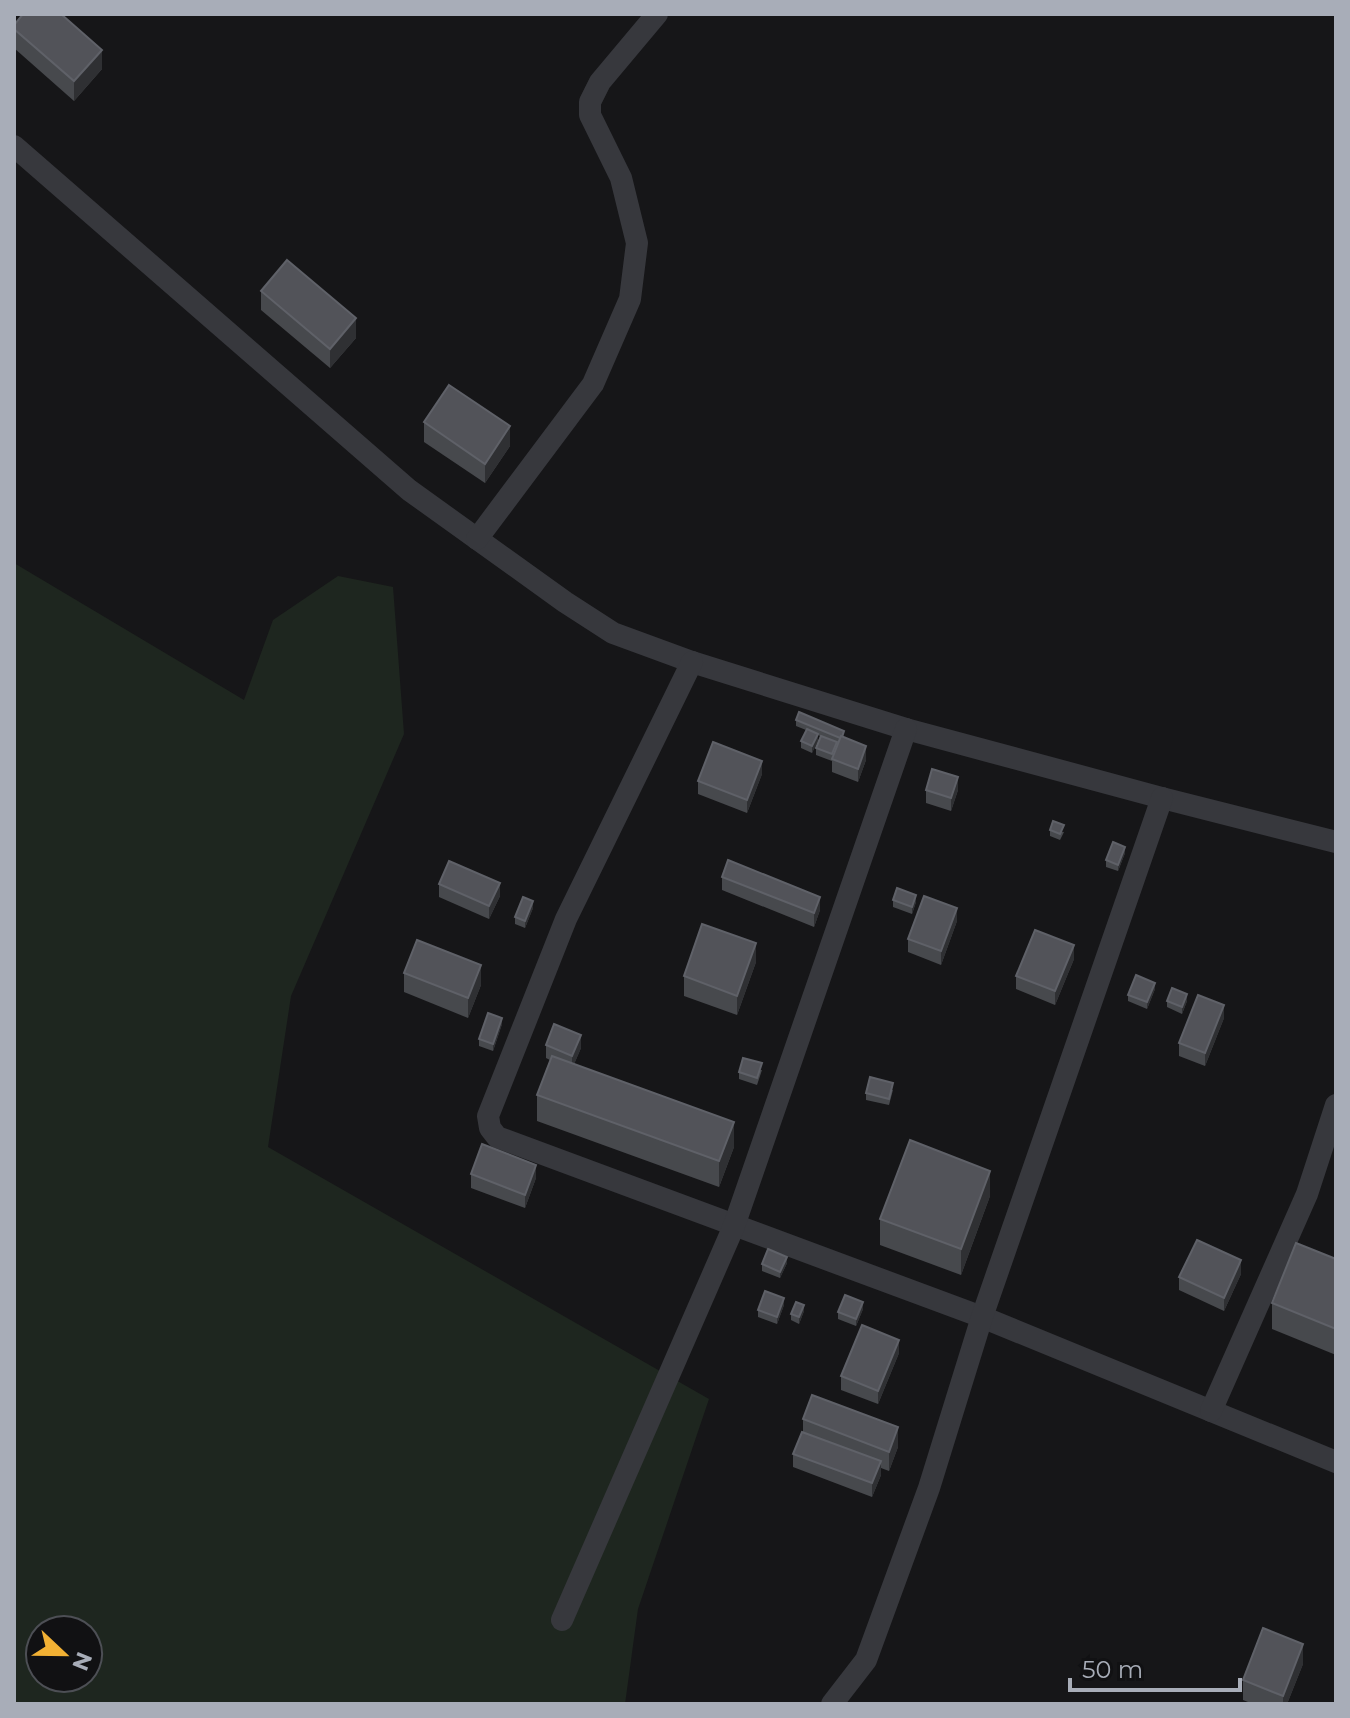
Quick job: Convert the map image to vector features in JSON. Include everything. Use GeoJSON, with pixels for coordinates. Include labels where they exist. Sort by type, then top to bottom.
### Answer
{"type":"FeatureCollection","features":[{"type":"Feature","properties":{"kind":"street"},"geometry":{"type":"LineString","coordinates":[[477,539],[593,384],[630,299],[637,243],[621,178],[590,115],[590,102],[600,82],[657,14]]}},
{"type":"Feature","properties":{"kind":"street"},"geometry":{"type":"LineString","coordinates":[[14,146],[409,490],[613,633],[692,662],[906,729],[1336,842]]}},
{"type":"Feature","properties":{"kind":"street"},"geometry":{"type":"LineString","coordinates":[[692,662],[566,919],[488,1116],[490,1128],[497,1137],[982,1317],[1336,1462]]}},
{"type":"Feature","properties":{"kind":"street"},"geometry":{"type":"LineString","coordinates":[[562,1620],[734,1226],[906,729]]}},
{"type":"Feature","properties":{"kind":"street"},"geometry":{"type":"LineString","coordinates":[[832,1704],[866,1660],[929,1488],[982,1317],[1162,798]]}},
{"type":"Feature","properties":{"kind":"street"},"geometry":{"type":"LineString","coordinates":[[1211,1411],[1307,1194],[1336,1105]]}},
{"type":"Feature","properties":{"kind":"shaded area"},"geometry":{"type":"Polygon","coordinates":[[[14,563],[244,700],[273,620],[338,576],[393,587],[404,734],[291,996],[268,1147],[709,1399],[638,1609],[625,1704],[14,1704],[14,563]]]}},
{"type":"Feature","properties":{"kind":"building"},"geometry":{"type":"Polygon","coordinates":[[[23,14],[61,14],[102,50],[74,81],[14,29],[23,14]]]}},
{"type":"Feature","properties":{"kind":"building"},"geometry":{"type":"Polygon","coordinates":[[[287,260],[356,318],[330,349],[261,291],[287,260]]]}},
{"type":"Feature","properties":{"kind":"building"},"geometry":{"type":"Polygon","coordinates":[[[449,385],[510,426],[485,464],[424,422],[449,385]]]}},
{"type":"Feature","properties":{"kind":"building"},"geometry":{"type":"Polygon","coordinates":[[[799,712],[844,731],[842,737],[796,720],[799,712]]]}},
{"type":"Feature","properties":{"kind":"building"},"geometry":{"type":"Polygon","coordinates":[[[807,729],[818,734],[812,746],[801,741],[807,729]]]}},
{"type":"Feature","properties":{"kind":"building"},"geometry":{"type":"Polygon","coordinates":[[[821,736],[837,742],[832,754],[816,748],[821,736]]]}},
{"type":"Feature","properties":{"kind":"building"},"geometry":{"type":"Polygon","coordinates":[[[841,736],[866,746],[858,769],[832,759],[841,736]]]}},
{"type":"Feature","properties":{"kind":"building"},"geometry":{"type":"Polygon","coordinates":[[[713,742],[762,761],[747,800],[698,781],[713,742]]]}},
{"type":"Feature","properties":{"kind":"building"},"geometry":{"type":"Polygon","coordinates":[[[932,769],[958,777],[951,798],[926,790],[932,769]]]}},
{"type":"Feature","properties":{"kind":"building"},"geometry":{"type":"Polygon","coordinates":[[[1053,821],[1064,825],[1060,834],[1050,830],[1053,821]]]}},
{"type":"Feature","properties":{"kind":"building"},"geometry":{"type":"Polygon","coordinates":[[[1113,842],[1125,847],[1118,865],[1106,860],[1113,842]]]}},
{"type":"Feature","properties":{"kind":"building"},"geometry":{"type":"Polygon","coordinates":[[[728,860],[820,897],[814,913],[722,877],[728,860]]]}},
{"type":"Feature","properties":{"kind":"building"},"geometry":{"type":"Polygon","coordinates":[[[449,861],[500,883],[489,906],[439,884],[449,861]]]}},
{"type":"Feature","properties":{"kind":"building"},"geometry":{"type":"Polygon","coordinates":[[[897,888],[916,895],[912,907],[893,900],[897,888]]]}},
{"type":"Feature","properties":{"kind":"building"},"geometry":{"type":"Polygon","coordinates":[[[924,896],[957,908],[941,951],[908,939],[924,896]]]}},
{"type":"Feature","properties":{"kind":"building"},"geometry":{"type":"Polygon","coordinates":[[[523,897],[533,901],[525,921],[515,917],[523,897]]]}},
{"type":"Feature","properties":{"kind":"building"},"geometry":{"type":"Polygon","coordinates":[[[702,924],[756,943],[737,996],[684,976],[702,924]]]}},
{"type":"Feature","properties":{"kind":"building"},"geometry":{"type":"Polygon","coordinates":[[[1035,930],[1074,945],[1055,991],[1016,976],[1035,930]]]}},
{"type":"Feature","properties":{"kind":"building"},"geometry":{"type":"Polygon","coordinates":[[[417,940],[481,965],[468,998],[404,973],[417,940]]]}},
{"type":"Feature","properties":{"kind":"building"},"geometry":{"type":"Polygon","coordinates":[[[1136,975],[1155,983],[1147,1002],[1128,995],[1136,975]]]}},
{"type":"Feature","properties":{"kind":"building"},"geometry":{"type":"Polygon","coordinates":[[[1172,988],[1187,994],[1182,1007],[1167,1001],[1172,988]]]}},
{"type":"Feature","properties":{"kind":"building"},"geometry":{"type":"Polygon","coordinates":[[[1198,995],[1224,1005],[1205,1053],[1179,1043],[1198,995]]]}},
{"type":"Feature","properties":{"kind":"building"},"geometry":{"type":"Polygon","coordinates":[[[488,1013],[502,1018],[493,1044],[479,1039],[488,1013]]]}},
{"type":"Feature","properties":{"kind":"building"},"geometry":{"type":"Polygon","coordinates":[[[554,1024],[581,1035],[572,1056],[546,1045],[554,1024]]]}},
{"type":"Feature","properties":{"kind":"building"},"geometry":{"type":"Polygon","coordinates":[[[552,1056],[734,1122],[719,1161],[537,1095],[552,1056]]]}},
{"type":"Feature","properties":{"kind":"building"},"geometry":{"type":"Polygon","coordinates":[[[743,1058],[762,1063],[757,1078],[739,1072],[743,1058]]]}},
{"type":"Feature","properties":{"kind":"building"},"geometry":{"type":"Polygon","coordinates":[[[870,1077],[893,1083],[889,1099],[866,1093],[870,1077]]]}},
{"type":"Feature","properties":{"kind":"building"},"geometry":{"type":"Polygon","coordinates":[[[910,1140],[990,1171],[961,1249],[880,1219],[910,1140]]]}},
{"type":"Feature","properties":{"kind":"building"},"geometry":{"type":"Polygon","coordinates":[[[482,1144],[536,1165],[525,1195],[471,1174],[482,1144]]]}},
{"type":"Feature","properties":{"kind":"building"},"geometry":{"type":"Polygon","coordinates":[[[1197,1240],[1241,1260],[1224,1298],[1179,1277],[1197,1240]]]}},
{"type":"Feature","properties":{"kind":"building"},"geometry":{"type":"Polygon","coordinates":[[[1296,1243],[1336,1259],[1336,1329],[1272,1303],[1296,1243]]]}},
{"type":"Feature","properties":{"kind":"building"},"geometry":{"type":"Polygon","coordinates":[[[768,1249],[787,1257],[780,1272],[762,1264],[768,1249]]]}},
{"type":"Feature","properties":{"kind":"building"},"geometry":{"type":"Polygon","coordinates":[[[765,1291],[784,1298],[777,1317],[758,1310],[765,1291]]]}},
{"type":"Feature","properties":{"kind":"building"},"geometry":{"type":"Polygon","coordinates":[[[845,1295],[863,1302],[856,1319],[838,1312],[845,1295]]]}},
{"type":"Feature","properties":{"kind":"building"},"geometry":{"type":"Polygon","coordinates":[[[796,1302],[804,1305],[799,1317],[791,1314],[796,1302]]]}},
{"type":"Feature","properties":{"kind":"building"},"geometry":{"type":"Polygon","coordinates":[[[862,1325],[899,1340],[878,1391],[841,1376],[862,1325]]]}},
{"type":"Feature","properties":{"kind":"building"},"geometry":{"type":"Polygon","coordinates":[[[812,1395],[898,1427],[889,1452],[803,1419],[812,1395]]]}},
{"type":"Feature","properties":{"kind":"building"},"geometry":{"type":"Polygon","coordinates":[[[802,1432],[881,1461],[872,1483],[793,1454],[802,1432]]]}},
{"type":"Feature","properties":{"kind":"building"},"geometry":{"type":"Polygon","coordinates":[[[1263,1628],[1303,1644],[1283,1696],[1243,1680],[1263,1628]]]}}]}
